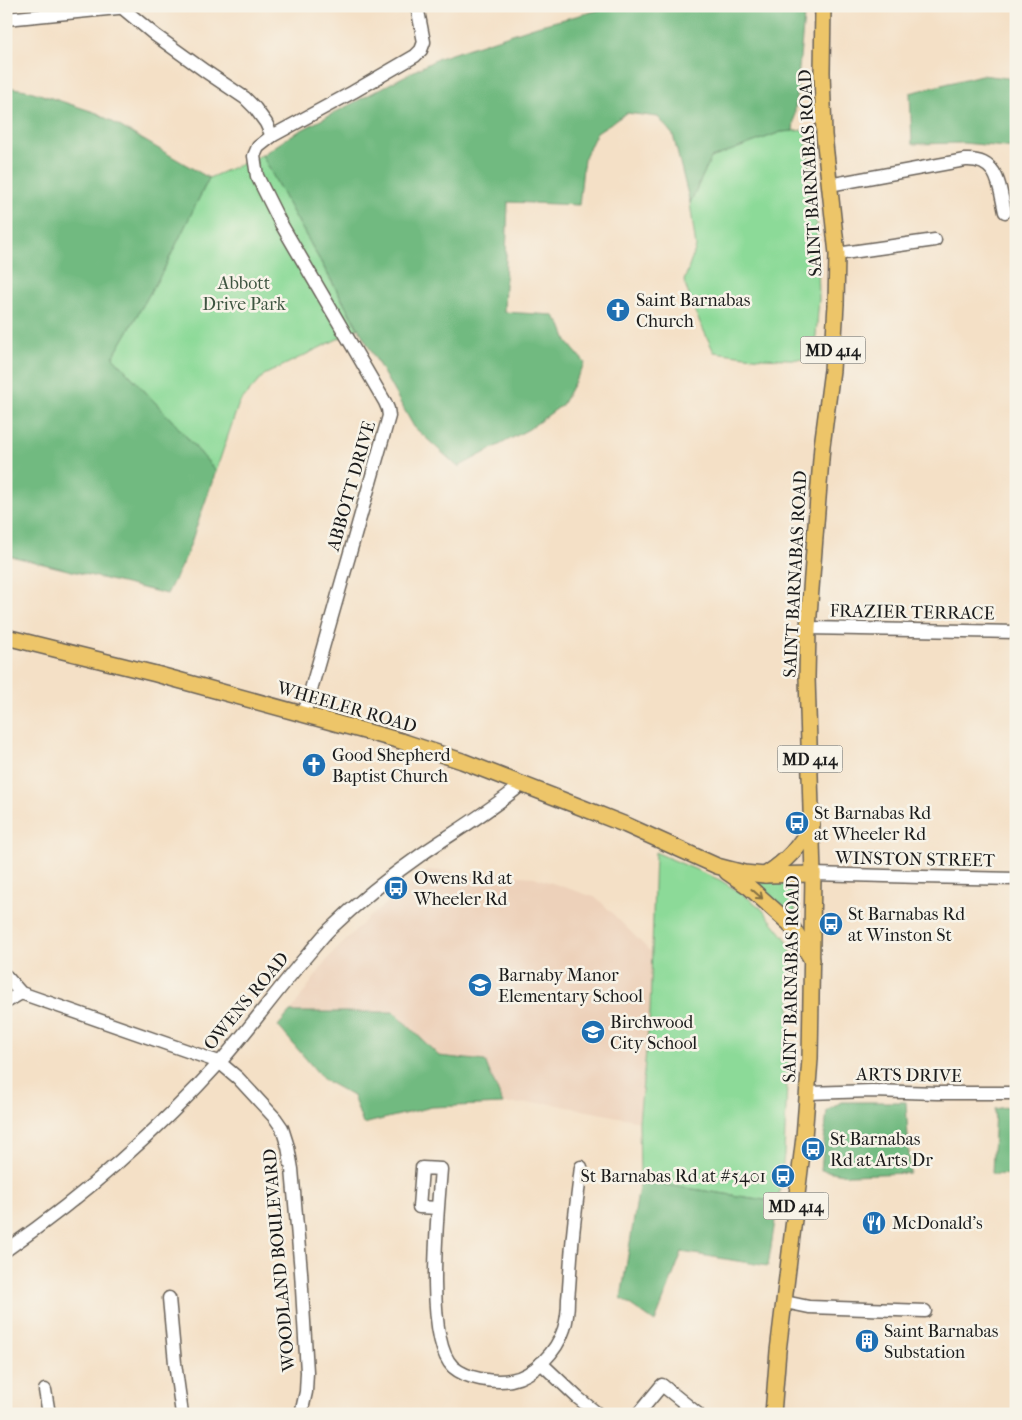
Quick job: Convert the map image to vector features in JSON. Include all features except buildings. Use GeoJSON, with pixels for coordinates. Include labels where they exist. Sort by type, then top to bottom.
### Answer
{"type":"FeatureCollection","features":[{"type":"Feature","properties":{"kind":"main road","name":"SAINT BARNABAS ROAD"},"geometry":{"type":"LineString","coordinates":[[773,1414],[778,1351],[808,1093],[810,1059],[812,825],[807,677],[808,628],[822,446],[832,370],[837,254],[824,135],[822,72],[823,6]]}},
{"type":"Feature","properties":{"kind":"main road","name":"WHEELER ROAD"},"geometry":{"type":"LineString","coordinates":[[6,637],[147,672],[401,741],[462,761],[626,825],[717,866],[744,873],[766,875],[812,874]]}},
{"type":"Feature","properties":{"kind":"main road"},"geometry":{"type":"LineString","coordinates":[[766,875],[792,854],[812,825]]}},
{"type":"Feature","properties":{"kind":"main road"},"geometry":{"type":"LineString","coordinates":[[717,866],[750,888],[790,924],[812,961]]}},
{"type":"Feature","properties":{"kind":"street"},"geometry":{"type":"LineString","coordinates":[[6,20],[125,7],[155,35],[245,98],[266,123],[272,136],[406,62],[421,50],[424,42],[417,6]]}},
{"type":"Feature","properties":{"kind":"street","name":"ABBOTT DRIVE"},"geometry":{"type":"LineString","coordinates":[[272,136],[258,147],[254,156],[256,176],[385,402],[389,416],[304,714]]}},
{"type":"Feature","properties":{"kind":"street"},"geometry":{"type":"LineString","coordinates":[[829,185],[965,160],[979,160],[987,164],[996,175],[1005,212]]}},
{"type":"Feature","properties":{"kind":"street"},"geometry":{"type":"LineString","coordinates":[[837,254],[936,240]]}},
{"type":"Feature","properties":{"kind":"street","name":"FRAZIER TERRACE"},"geometry":{"type":"LineString","coordinates":[[808,628],[1016,632]]}},
{"type":"Feature","properties":{"kind":"street","name":"OWENS ROAD"},"geometry":{"type":"LineString","coordinates":[[6,1250],[119,1163],[176,1109],[219,1062],[321,939],[354,906],[388,878],[480,817],[521,785]]}},
{"type":"Feature","properties":{"kind":"street","name":"WINSTON STREET"},"geometry":{"type":"LineString","coordinates":[[812,874],[1016,879]]}},
{"type":"Feature","properties":{"kind":"street","name":"WOODLAND BOULEVARD"},"geometry":{"type":"LineString","coordinates":[[6,976],[21,993],[219,1062],[238,1078],[282,1128],[292,1170],[301,1272],[307,1372],[306,1392],[301,1414]]}},
{"type":"Feature","properties":{"kind":"street"},"geometry":{"type":"LineString","coordinates":[[6,1002],[21,993]]}},
{"type":"Feature","properties":{"kind":"street","name":"ARTS DRIVE"},"geometry":{"type":"LineString","coordinates":[[808,1093],[872,1091],[937,1094],[1010,1093]]}},
{"type":"Feature","properties":{"kind":"street"},"geometry":{"type":"LineString","coordinates":[[438,1208],[419,1207],[422,1168],[441,1169],[436,1239],[436,1305],[438,1331],[444,1352],[453,1367],[470,1376],[509,1380],[524,1376],[541,1363],[553,1350],[564,1329],[567,1315],[572,1246],[581,1167]]}},
{"type":"Feature","properties":{"kind":"street"},"geometry":{"type":"LineString","coordinates":[[168,1298],[182,1414]]}},
{"type":"Feature","properties":{"kind":"street"},"geometry":{"type":"LineString","coordinates":[[785,1302],[809,1307],[925,1311]]}},
{"type":"Feature","properties":{"kind":"street"},"geometry":{"type":"LineString","coordinates":[[541,1363],[598,1414]]}},
{"type":"Feature","properties":{"kind":"street"},"geometry":{"type":"LineString","coordinates":[[638,1414],[662,1386],[698,1414]]}},
{"type":"Feature","properties":{"kind":"street"},"geometry":{"type":"LineString","coordinates":[[45,1390],[50,1414]]}},
{"type":"Feature","properties":{"kind":"shaded area","name":"Barnaby Manor Elementary School"},"geometry":{"type":"Polygon","coordinates":[[[429,870],[534,877],[597,898],[652,953],[650,1012],[639,1121],[547,1103],[503,1104],[485,1061],[439,1056],[394,1012],[290,1012],[329,957],[367,919],[429,870]]]}},
{"type":"Feature","properties":{"kind":"green space"},"geometry":{"type":"Polygon","coordinates":[[[615,6],[805,6],[793,131],[781,132],[711,158],[690,203],[673,135],[658,117],[627,113],[597,132],[584,159],[579,205],[508,202],[504,312],[553,315],[561,325],[568,343],[585,363],[562,405],[529,429],[458,467],[414,427],[262,155],[292,135],[439,58],[537,26],[615,6]]]}},
{"type":"Feature","properties":{"kind":"green space"},"geometry":{"type":"Polygon","coordinates":[[[981,75],[1016,79],[1016,148],[963,143],[912,144],[910,93],[981,75]]]}},
{"type":"Feature","properties":{"kind":"green space"},"geometry":{"type":"Polygon","coordinates":[[[6,87],[27,90],[97,113],[209,178],[164,269],[113,357],[216,471],[187,554],[167,594],[6,555],[6,87]]]}},
{"type":"Feature","properties":{"kind":"green space"},"geometry":{"type":"Polygon","coordinates":[[[805,130],[817,226],[819,299],[814,360],[762,358],[714,352],[694,310],[684,281],[696,247],[690,203],[711,158],[781,132],[805,130]]]}},
{"type":"Feature","properties":{"kind":"green space","name":"Abbott Drive Park"},"geometry":{"type":"Polygon","coordinates":[[[262,155],[358,329],[264,375],[239,403],[216,471],[113,357],[164,269],[209,178],[262,155]]]}},
{"type":"Feature","properties":{"kind":"green space"},"geometry":{"type":"Polygon","coordinates":[[[655,852],[720,880],[744,895],[761,908],[786,939],[791,950],[784,1154],[778,1202],[640,1181],[639,1121],[650,1012],[655,852]]]}},
{"type":"Feature","properties":{"kind":"green space"},"geometry":{"type":"Polygon","coordinates":[[[751,881],[794,883],[795,918],[793,919],[751,881]]]}},
{"type":"Feature","properties":{"kind":"green space"},"geometry":{"type":"Polygon","coordinates":[[[290,1012],[394,1012],[439,1056],[485,1061],[503,1104],[432,1107],[363,1124],[353,1096],[324,1080],[278,1026],[290,1012]]]}},
{"type":"Feature","properties":{"kind":"green space"},"geometry":{"type":"Polygon","coordinates":[[[841,1102],[906,1102],[910,1173],[849,1175],[821,1170],[827,1111],[841,1102]]]}},
{"type":"Feature","properties":{"kind":"green space"},"geometry":{"type":"Polygon","coordinates":[[[1016,1105],[1016,1175],[992,1174],[995,1109],[1016,1105]]]}},
{"type":"Feature","properties":{"kind":"green space"},"geometry":{"type":"Polygon","coordinates":[[[640,1181],[778,1202],[768,1266],[682,1252],[655,1322],[621,1298],[640,1181]]]}},
{"type":"Feature","properties":{"kind":"place","name":"Saint Barnabas Church"},"geometry":{"type":"Point","coordinates":[618,310]}},
{"type":"Feature","properties":{"kind":"place","name":"Good Shepherd Baptist Church"},"geometry":{"type":"Point","coordinates":[314,765]}},
{"type":"Feature","properties":{"kind":"place","name":"St Barnabas Rd at Wheeler Rd"},"geometry":{"type":"Point","coordinates":[797,823]}},
{"type":"Feature","properties":{"kind":"place","name":"Owens Rd at Wheeler Rd"},"geometry":{"type":"Point","coordinates":[396,888]}},
{"type":"Feature","properties":{"kind":"place","name":"St Barnabas Rd at Winston St"},"geometry":{"type":"Point","coordinates":[831,924]}},
{"type":"Feature","properties":{"kind":"place","name":"Barnaby Manor Elementary School"},"geometry":{"type":"Point","coordinates":[480,985]}},
{"type":"Feature","properties":{"kind":"place","name":"Birchwood City School"},"geometry":{"type":"Point","coordinates":[593,1032]}},
{"type":"Feature","properties":{"kind":"place","name":"St Barnabas Rd at Arts Dr"},"geometry":{"type":"Point","coordinates":[813,1149]}},
{"type":"Feature","properties":{"kind":"place","name":"St Barnabas Rd at #5401"},"geometry":{"type":"Point","coordinates":[783,1176]}},
{"type":"Feature","properties":{"kind":"place","name":"McDonald's"},"geometry":{"type":"Point","coordinates":[874,1223]}},
{"type":"Feature","properties":{"kind":"place","name":"Saint Barnabas Substation"},"geometry":{"type":"Point","coordinates":[867,1341]}}]}
